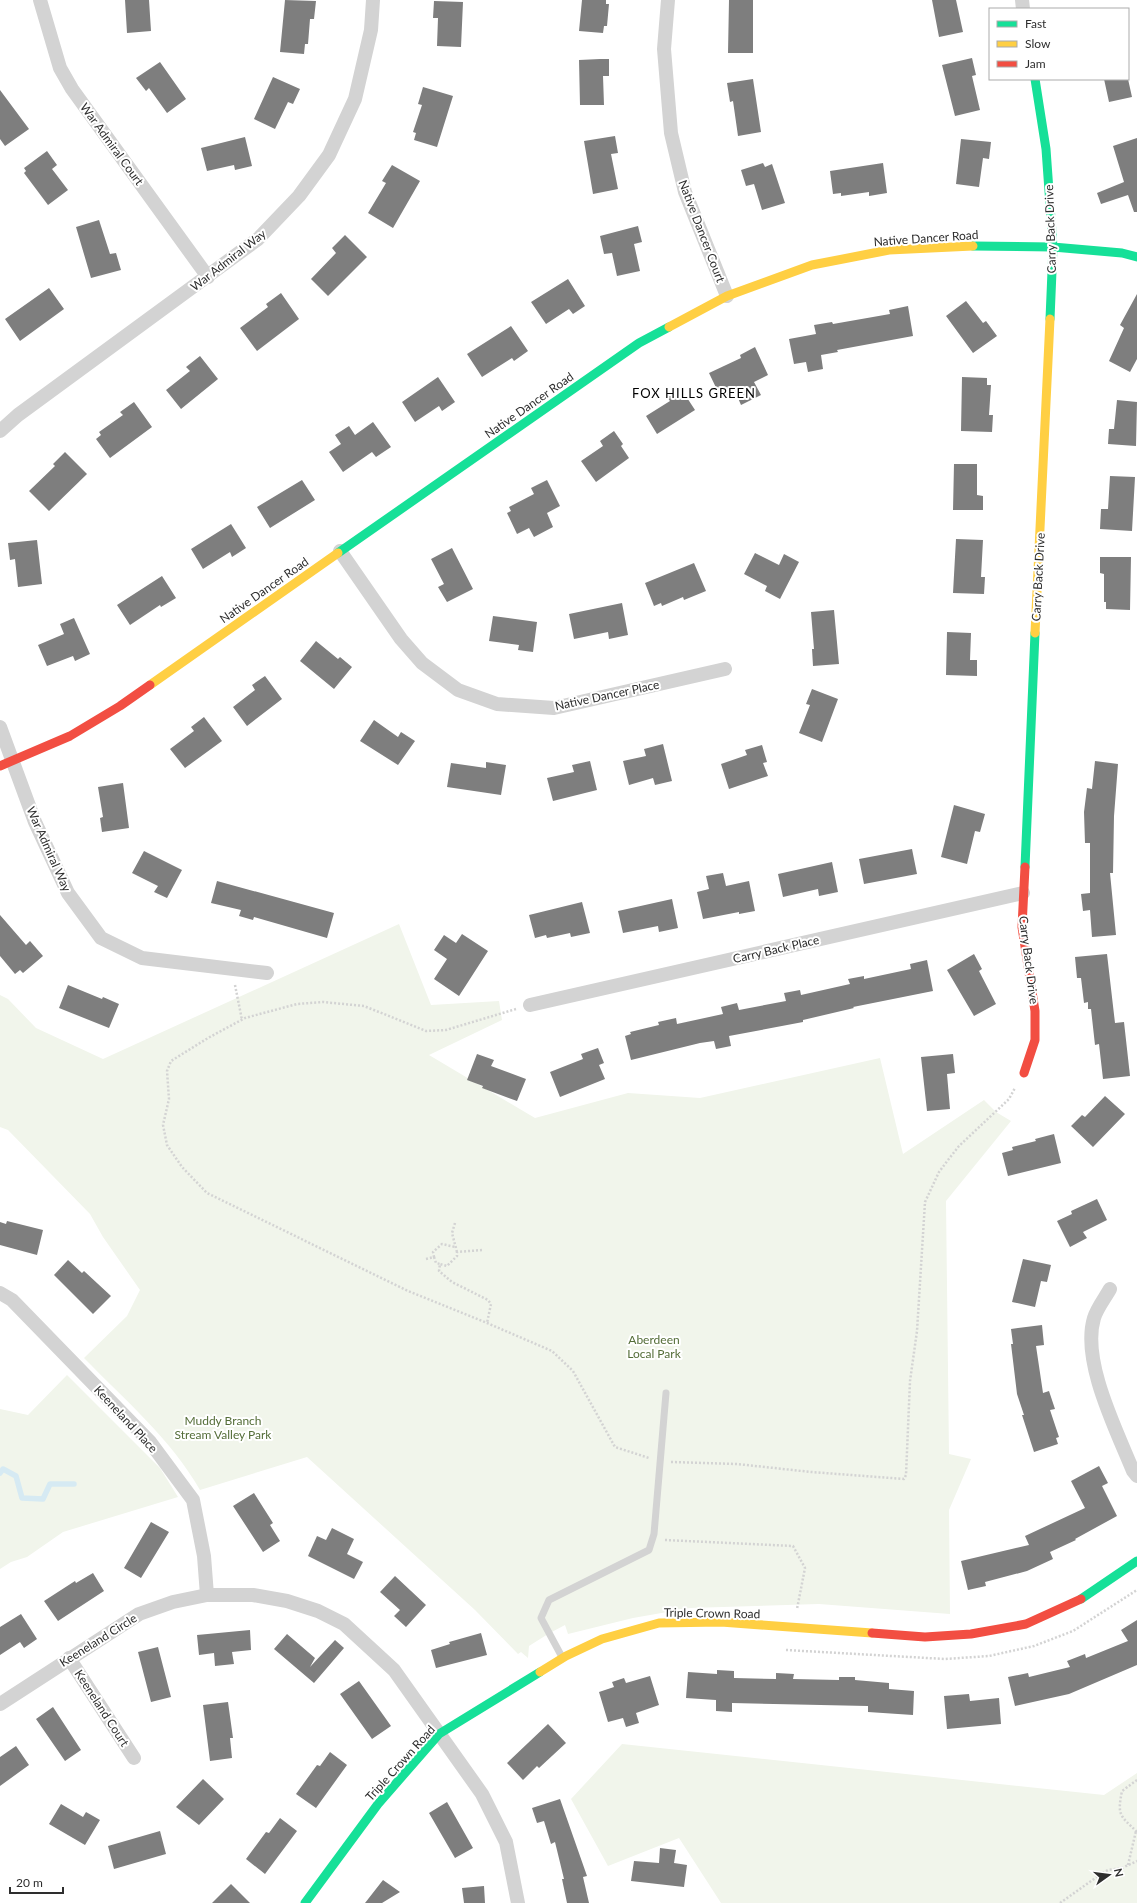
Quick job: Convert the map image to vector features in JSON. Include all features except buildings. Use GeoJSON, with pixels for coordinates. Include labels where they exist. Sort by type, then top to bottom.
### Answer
{"type":"FeatureCollection","features":[{"type":"Feature","properties":{"kind":"street","name":"War Admiral Court"},"geometry":{"type":"LineString","coordinates":[[40,0],[60,68],[72,89],[208,277]]}},
{"type":"Feature","properties":{"kind":"street","name":"War Admiral Way"},"geometry":{"type":"LineString","coordinates":[[0,431],[18,415],[258,239],[300,196],[329,155],[355,99],[371,30],[373,0]]}},
{"type":"Feature","properties":{"kind":"street","name":"Native Dancer Court"},"geometry":{"type":"LineString","coordinates":[[668,0],[664,49],[671,132],[685,192],[727,296]]}},
{"type":"Feature","properties":{"kind":"street","name":"Carry Back Drive"},"geometry":{"type":"LineString","coordinates":[[1024,1073],[1035,1040],[1035,1011],[1022,927],[1053,247],[1046,149],[1035,80]]}},
{"type":"Feature","properties":{"kind":"street","name":"Native Dancer Road"},"geometry":{"type":"LineString","coordinates":[[6,764],[70,736],[120,706],[639,343],[727,296],[812,265],[889,250],[987,246],[1053,247],[1122,253],[1137,256]]}},
{"type":"Feature","properties":{"kind":"street","name":"Native Dancer Place"},"geometry":{"type":"LineString","coordinates":[[340,551],[400,639],[422,663],[458,690],[497,704],[554,708],[725,669]]}},
{"type":"Feature","properties":{"kind":"street","name":"War Admiral Way"},"geometry":{"type":"LineString","coordinates":[[0,727],[6,764],[68,893],[101,938],[142,958],[267,973]]}},
{"type":"Feature","properties":{"kind":"street","name":"Carry Back Place"},"geometry":{"type":"LineString","coordinates":[[530,1005],[1023,893]]}},
{"type":"Feature","properties":{"kind":"street"},"geometry":{"type":"LineString","coordinates":[[1110,1289],[1094,1318],[1091,1337],[1099,1387],[1133,1471],[1137,1476]]}},
{"type":"Feature","properties":{"kind":"street","name":"Keeneland Place"},"geometry":{"type":"LineString","coordinates":[[0,1293],[12,1300],[150,1442],[193,1500],[204,1556],[207,1595]]}},
{"type":"Feature","properties":{"kind":"street","name":"Triple Crown Road"},"geometry":{"type":"LineString","coordinates":[[305,1903],[378,1804],[439,1734],[563,1658],[602,1639],[659,1623],[721,1622],[925,1637],[971,1634],[1026,1624],[1077,1602],[1137,1561]]}},
{"type":"Feature","properties":{"kind":"street","name":"Keeneland Circle"},"geometry":{"type":"LineString","coordinates":[[0,1704],[139,1614],[173,1602],[207,1595],[252,1595],[286,1601],[318,1611],[344,1624],[394,1670],[482,1794],[506,1842],[518,1903]]}},
{"type":"Feature","properties":{"kind":"street","name":"Keeneland Court"},"geometry":{"type":"LineString","coordinates":[[69,1658],[134,1758]]}},
{"type":"Feature","properties":{"kind":"lane"},"geometry":{"type":"LineString","coordinates":[[563,1658],[541,1618],[549,1600],[649,1550],[652,1540],[666,1393]]}},
{"type":"Feature","properties":{"kind":"path"},"geometry":{"type":"LineString","coordinates":[[235,969],[235,989],[242,1020]]}},
{"type":"Feature","properties":{"kind":"path"},"geometry":{"type":"LineString","coordinates":[[530,1005],[498,1016],[446,1030],[426,1031],[364,1006],[343,1003],[297,1004],[267,1011],[242,1020],[208,1038],[171,1061],[167,1071],[169,1099],[163,1125],[167,1145],[182,1167],[207,1193],[408,1291],[552,1351],[573,1370],[615,1447],[660,1461],[737,1464],[811,1472],[904,1479],[906,1475],[910,1381],[917,1331],[925,1202],[931,1187],[944,1166],[960,1146],[1009,1099],[1024,1073]]}},
{"type":"Feature","properties":{"kind":"path"},"geometry":{"type":"LineString","coordinates":[[455,1223],[452,1233],[457,1256],[447,1266],[436,1263],[433,1252],[442,1244],[455,1247]]}},
{"type":"Feature","properties":{"kind":"path"},"geometry":{"type":"LineString","coordinates":[[457,1252],[482,1250]]}},
{"type":"Feature","properties":{"kind":"path"},"geometry":{"type":"LineString","coordinates":[[426,1259],[434,1257]]}},
{"type":"Feature","properties":{"kind":"path"},"geometry":{"type":"LineString","coordinates":[[440,1264],[440,1271],[446,1278],[488,1300],[491,1304],[487,1323]]}},
{"type":"Feature","properties":{"kind":"path"},"geometry":{"type":"LineString","coordinates":[[652,1540],[793,1546],[805,1568],[794,1627]]}},
{"type":"Feature","properties":{"kind":"path"},"geometry":{"type":"LineString","coordinates":[[1034,1646],[1073,1631],[1137,1590]]}},
{"type":"Feature","properties":{"kind":"path"},"geometry":{"type":"LineString","coordinates":[[1128,1866],[1137,1831],[1121,1818],[1119,1805],[1122,1791],[1137,1780]]}},
{"type":"Feature","properties":{"kind":"path"},"geometry":{"type":"LineString","coordinates":[[1060,1903],[1101,1874],[1128,1866],[1137,1861]]}},
{"type":"Feature","properties":{"kind":"green space","name":"Aberdeen Local Park"},"geometry":{"type":"Polygon","coordinates":[[[399,924],[431,1005],[499,1001],[502,1020],[429,1055],[535,1118],[628,1093],[700,1098],[880,1058],[903,1154],[984,1100],[996,1112],[1011,1121],[946,1201],[949,1454],[971,1459],[949,1510],[950,1614],[819,1604],[690,1608],[633,1618],[568,1634],[565,1625],[529,1646],[528,1658],[521,1652],[518,1654],[475,1610],[307,1457],[200,1490],[188,1471],[161,1437],[84,1358],[127,1316],[140,1290],[103,1237],[90,1214],[8,1130],[0,1127],[0,995],[8,999],[36,1028],[103,1059],[399,924]]]}},
{"type":"Feature","properties":{"kind":"green space","name":"Muddy Branch Stream Valley Park"},"geometry":{"type":"Polygon","coordinates":[[[67,1375],[160,1468],[178,1497],[63,1532],[27,1557],[11,1562],[0,1569],[0,1409],[28,1415],[67,1375]]]}},
{"type":"Feature","properties":{"kind":"green space"},"geometry":{"type":"Polygon","coordinates":[[[622,1744],[1104,1795],[1137,1773],[1137,1903],[721,1903],[679,1838],[608,1866],[571,1799],[622,1744]]]}},
{"type":"Feature","properties":{"kind":"waterway"},"geometry":{"type":"LineString","coordinates":[[0,1473],[3,1469],[16,1476],[22,1498],[43,1499],[50,1484],[74,1484]]}},
{"type":"Feature","properties":{"kind":"traffic: fast"},"geometry":{"type":"LineString","coordinates":[[1035,80],[1046,149],[1053,247],[1050,319]]}},
{"type":"Feature","properties":{"kind":"traffic: fast"},"geometry":{"type":"LineString","coordinates":[[973,246],[1053,247],[1122,253],[1137,257]]}},
{"type":"Feature","properties":{"kind":"traffic: fast"},"geometry":{"type":"LineString","coordinates":[[338,553],[639,343],[669,327]]}},
{"type":"Feature","properties":{"kind":"traffic: fast"},"geometry":{"type":"LineString","coordinates":[[1025,867],[1035,633]]}},
{"type":"Feature","properties":{"kind":"traffic: fast"},"geometry":{"type":"LineString","coordinates":[[1081,1599],[1137,1561]]}},
{"type":"Feature","properties":{"kind":"traffic: fast"},"geometry":{"type":"LineString","coordinates":[[305,1903],[378,1804],[439,1734],[540,1672]]}},
{"type":"Feature","properties":{"kind":"traffic: slow"},"geometry":{"type":"LineString","coordinates":[[669,327],[727,296],[812,265],[889,250],[973,246]]}},
{"type":"Feature","properties":{"kind":"traffic: slow"},"geometry":{"type":"LineString","coordinates":[[1035,633],[1050,319]]}},
{"type":"Feature","properties":{"kind":"traffic: slow"},"geometry":{"type":"LineString","coordinates":[[150,685],[338,553]]}},
{"type":"Feature","properties":{"kind":"traffic: slow"},"geometry":{"type":"LineString","coordinates":[[540,1672],[566,1656],[602,1639],[659,1623],[721,1622],[872,1633]]}},
{"type":"Feature","properties":{"kind":"traffic: jam"},"geometry":{"type":"LineString","coordinates":[[0,766],[70,736],[120,706],[150,685]]}},
{"type":"Feature","properties":{"kind":"traffic: jam"},"geometry":{"type":"LineString","coordinates":[[1024,1073],[1035,1040],[1035,1011],[1022,927],[1025,867]]}},
{"type":"Feature","properties":{"kind":"traffic: jam"},"geometry":{"type":"LineString","coordinates":[[872,1633],[925,1637],[971,1634],[1026,1624],[1081,1599]]}},
{"type":"Feature","properties":{"kind":"district","name":"FOX HILLS GREEN"},"geometry":{"type":"Point","coordinates":[694,393]}}]}
